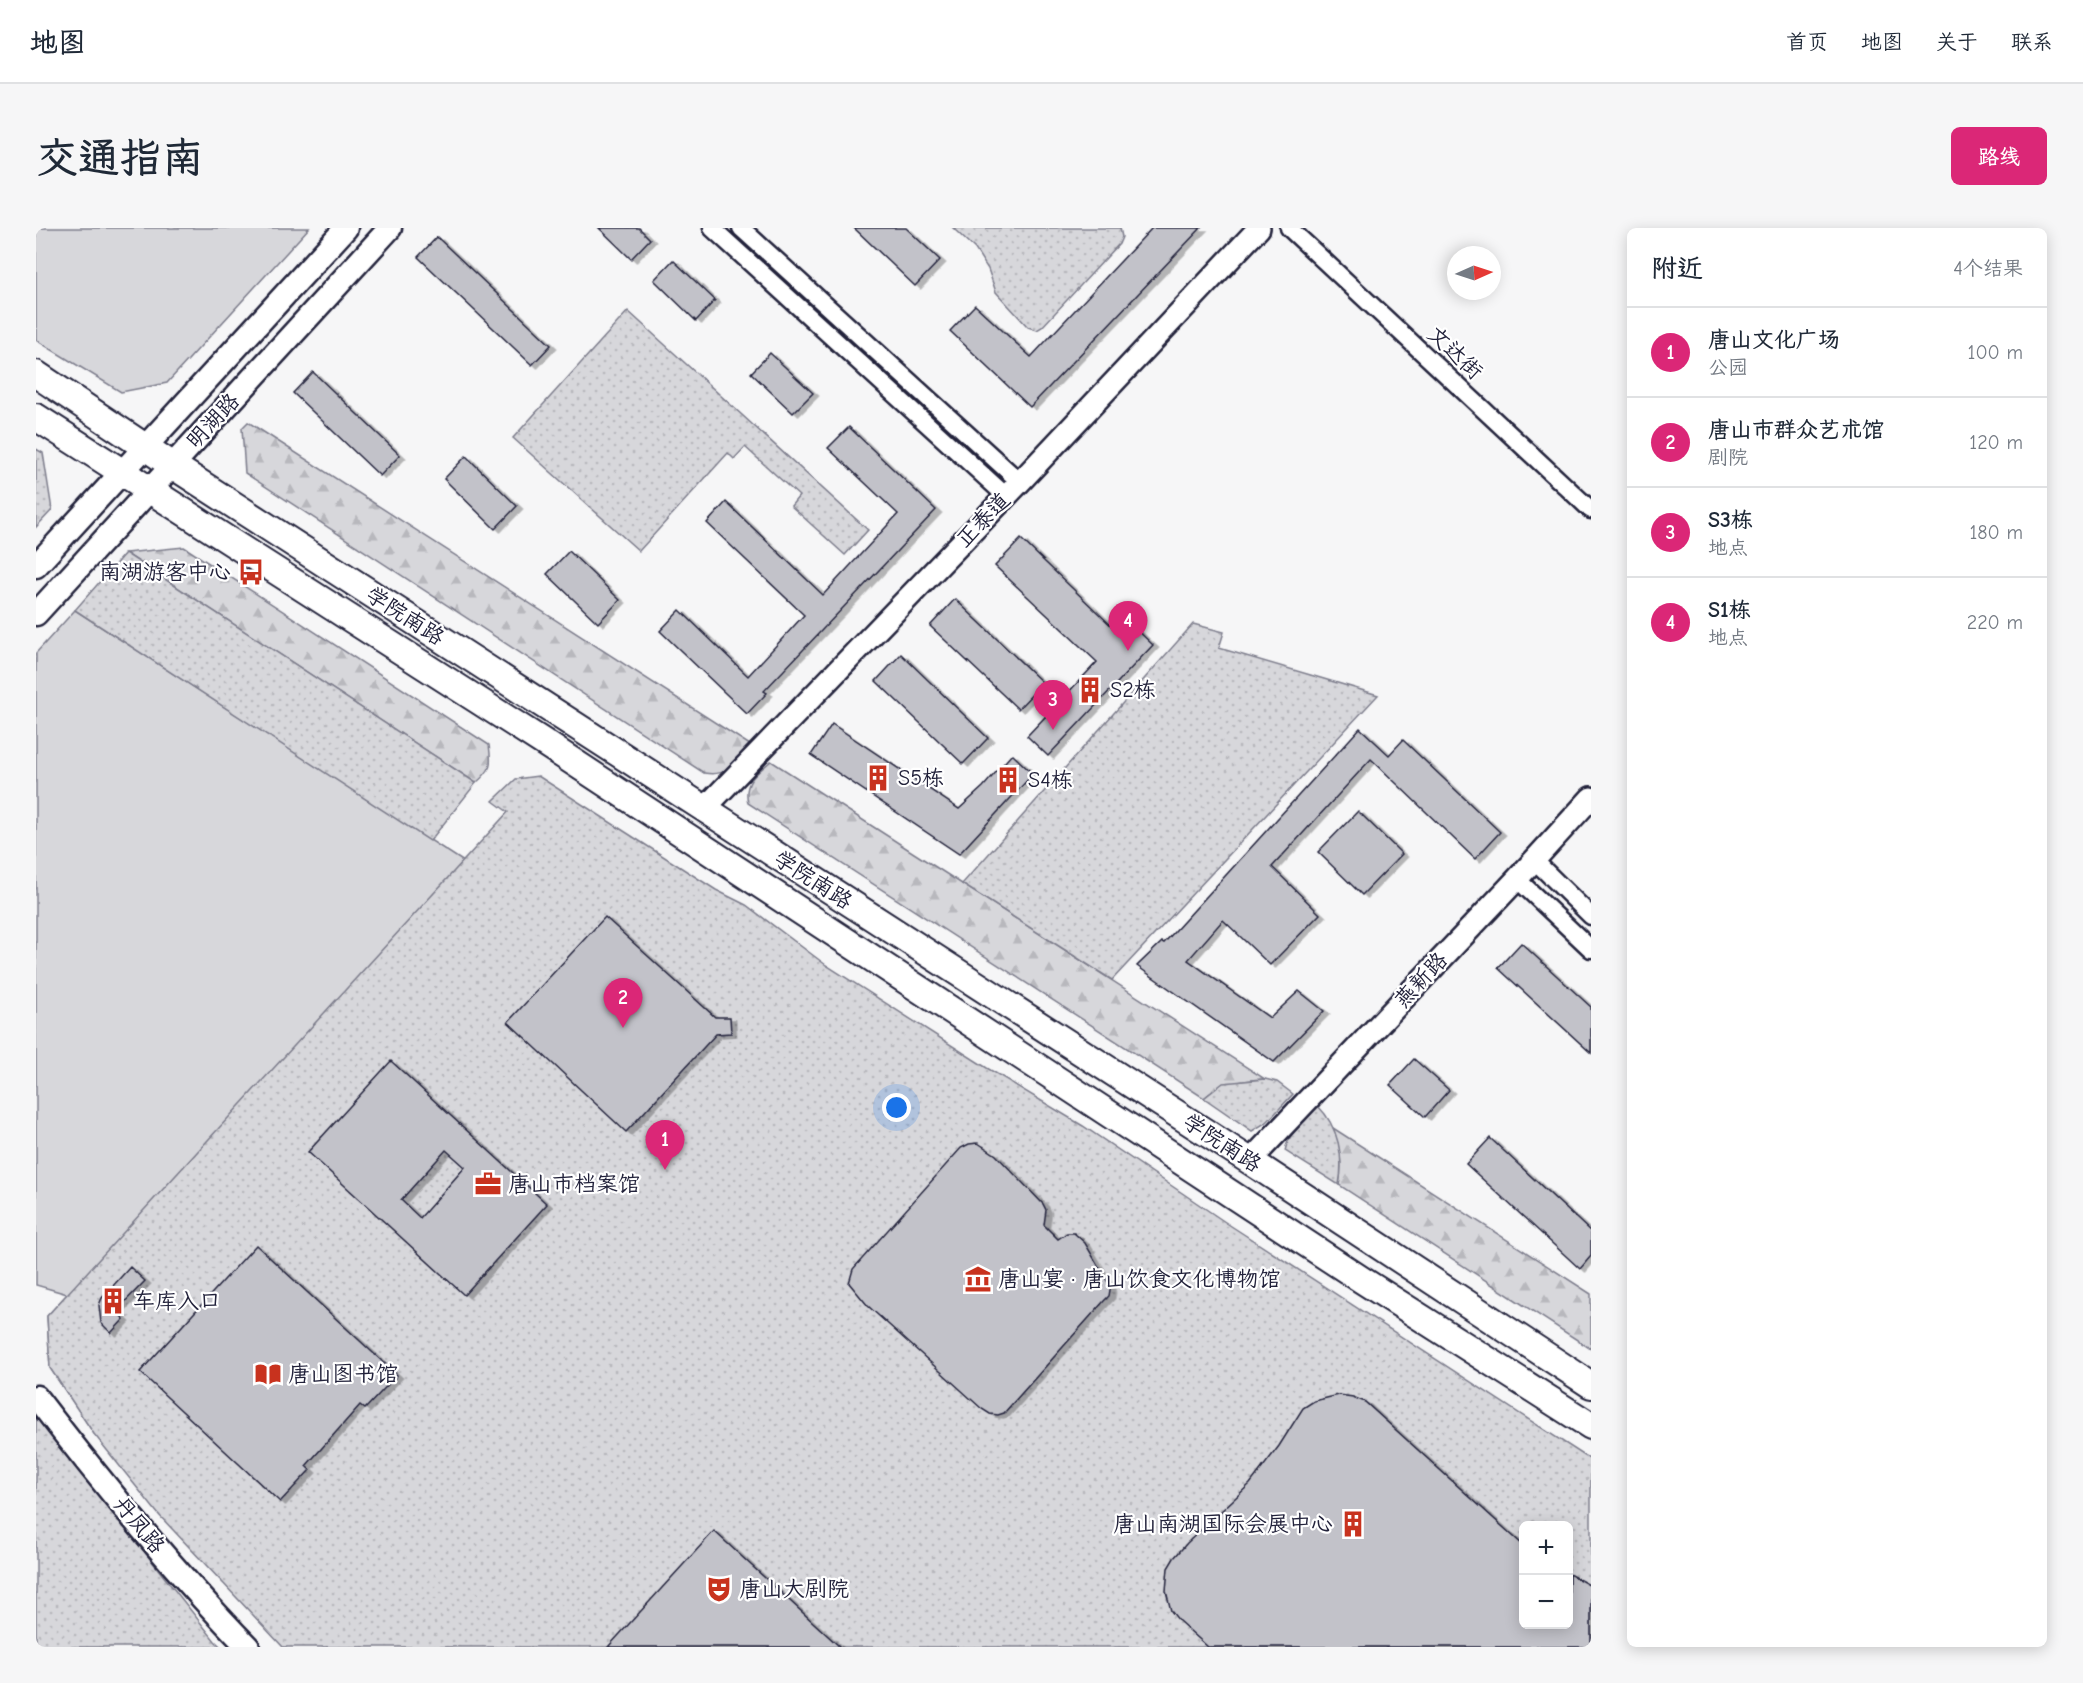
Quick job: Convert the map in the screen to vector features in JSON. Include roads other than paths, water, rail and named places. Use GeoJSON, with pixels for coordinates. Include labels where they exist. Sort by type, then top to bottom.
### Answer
{"type":"FeatureCollection","features":[{"type":"Feature","properties":{"kind":"main road","name":"明湖路"},"geometry":{"type":"LineString","coordinates":[[36,566],[346,228]]}},
{"type":"Feature","properties":{"kind":"main road","name":"明湖路"},"geometry":{"type":"LineString","coordinates":[[36,614],[390,228]]}},
{"type":"Feature","properties":{"kind":"main road","name":"学院南路"},"geometry":{"type":"LineString","coordinates":[[36,374],[172,465],[1250,1161],[1591,1385]]}},
{"type":"Feature","properties":{"kind":"main road","name":"学院南路"},"geometry":{"type":"LineString","coordinates":[[36,417],[560,753],[1362,1280],[1591,1426]]}},
{"type":"Feature","properties":{"kind":"main road","name":"丹凤路"},"geometry":{"type":"LineString","coordinates":[[36,1396],[75,1447],[189,1584],[248,1647]]}},
{"type":"Feature","properties":{"kind":"street"},"geometry":{"type":"LineString","coordinates":[[712,228],[1013,489]]}},
{"type":"Feature","properties":{"kind":"street"},"geometry":{"type":"LineString","coordinates":[[741,228],[1013,489]]}},
{"type":"Feature","properties":{"kind":"street","name":"正泰道"},"geometry":{"type":"LineString","coordinates":[[704,809],[1013,489],[1259,228]]}},
{"type":"Feature","properties":{"kind":"street","name":"文达街"},"geometry":{"type":"LineString","coordinates":[[1289,228],[1591,510]]}},
{"type":"Feature","properties":{"kind":"street","name":"燕新路"},"geometry":{"type":"LineString","coordinates":[[1250,1161],[1591,798]]}},
{"type":"Feature","properties":{"kind":"street"},"geometry":{"type":"LineString","coordinates":[[1534,860],[1591,916]]}},
{"type":"Feature","properties":{"kind":"street"},"geometry":{"type":"LineString","coordinates":[[1517,879],[1591,949]]}},
{"type":"Feature","properties":{"kind":"place","name":"南湖游客中心"},"geometry":{"type":"Point","coordinates":[251,572]}},
{"type":"Feature","properties":{"kind":"place","name":"S1栋"},"geometry":{"type":"Point","coordinates":[1128,651]}},
{"type":"Feature","properties":{"kind":"place","name":"S2栋"},"geometry":{"type":"Point","coordinates":[1090,690]}},
{"type":"Feature","properties":{"kind":"place","name":"S3栋"},"geometry":{"type":"Point","coordinates":[1053,730]}},
{"type":"Feature","properties":{"kind":"place","name":"S5栋"},"geometry":{"type":"Point","coordinates":[878,778]}},
{"type":"Feature","properties":{"kind":"place","name":"S4栋"},"geometry":{"type":"Point","coordinates":[1008,780]}},
{"type":"Feature","properties":{"kind":"place","name":"唐山市群众艺术馆"},"geometry":{"type":"Point","coordinates":[623,1028]}},
{"type":"Feature","properties":{"kind":"place","name":"唐山文化广场"},"geometry":{"type":"Point","coordinates":[665,1170]}},
{"type":"Feature","properties":{"kind":"place","name":"唐山市档案馆"},"geometry":{"type":"Point","coordinates":[488,1184]}},
{"type":"Feature","properties":{"kind":"place","name":"唐山宴 · 唐山饮食文化博物馆"},"geometry":{"type":"Point","coordinates":[978,1279]}},
{"type":"Feature","properties":{"kind":"place","name":"车库入口"},"geometry":{"type":"Point","coordinates":[113,1301]}},
{"type":"Feature","properties":{"kind":"place","name":"唐山图书馆"},"geometry":{"type":"Point","coordinates":[268,1374]}},
{"type":"Feature","properties":{"kind":"place","name":"唐山南湖国际会展中心"},"geometry":{"type":"Point","coordinates":[1353,1524]}},
{"type":"Feature","properties":{"kind":"place","name":"唐山大剧院"},"geometry":{"type":"Point","coordinates":[719,1589]}}]}
